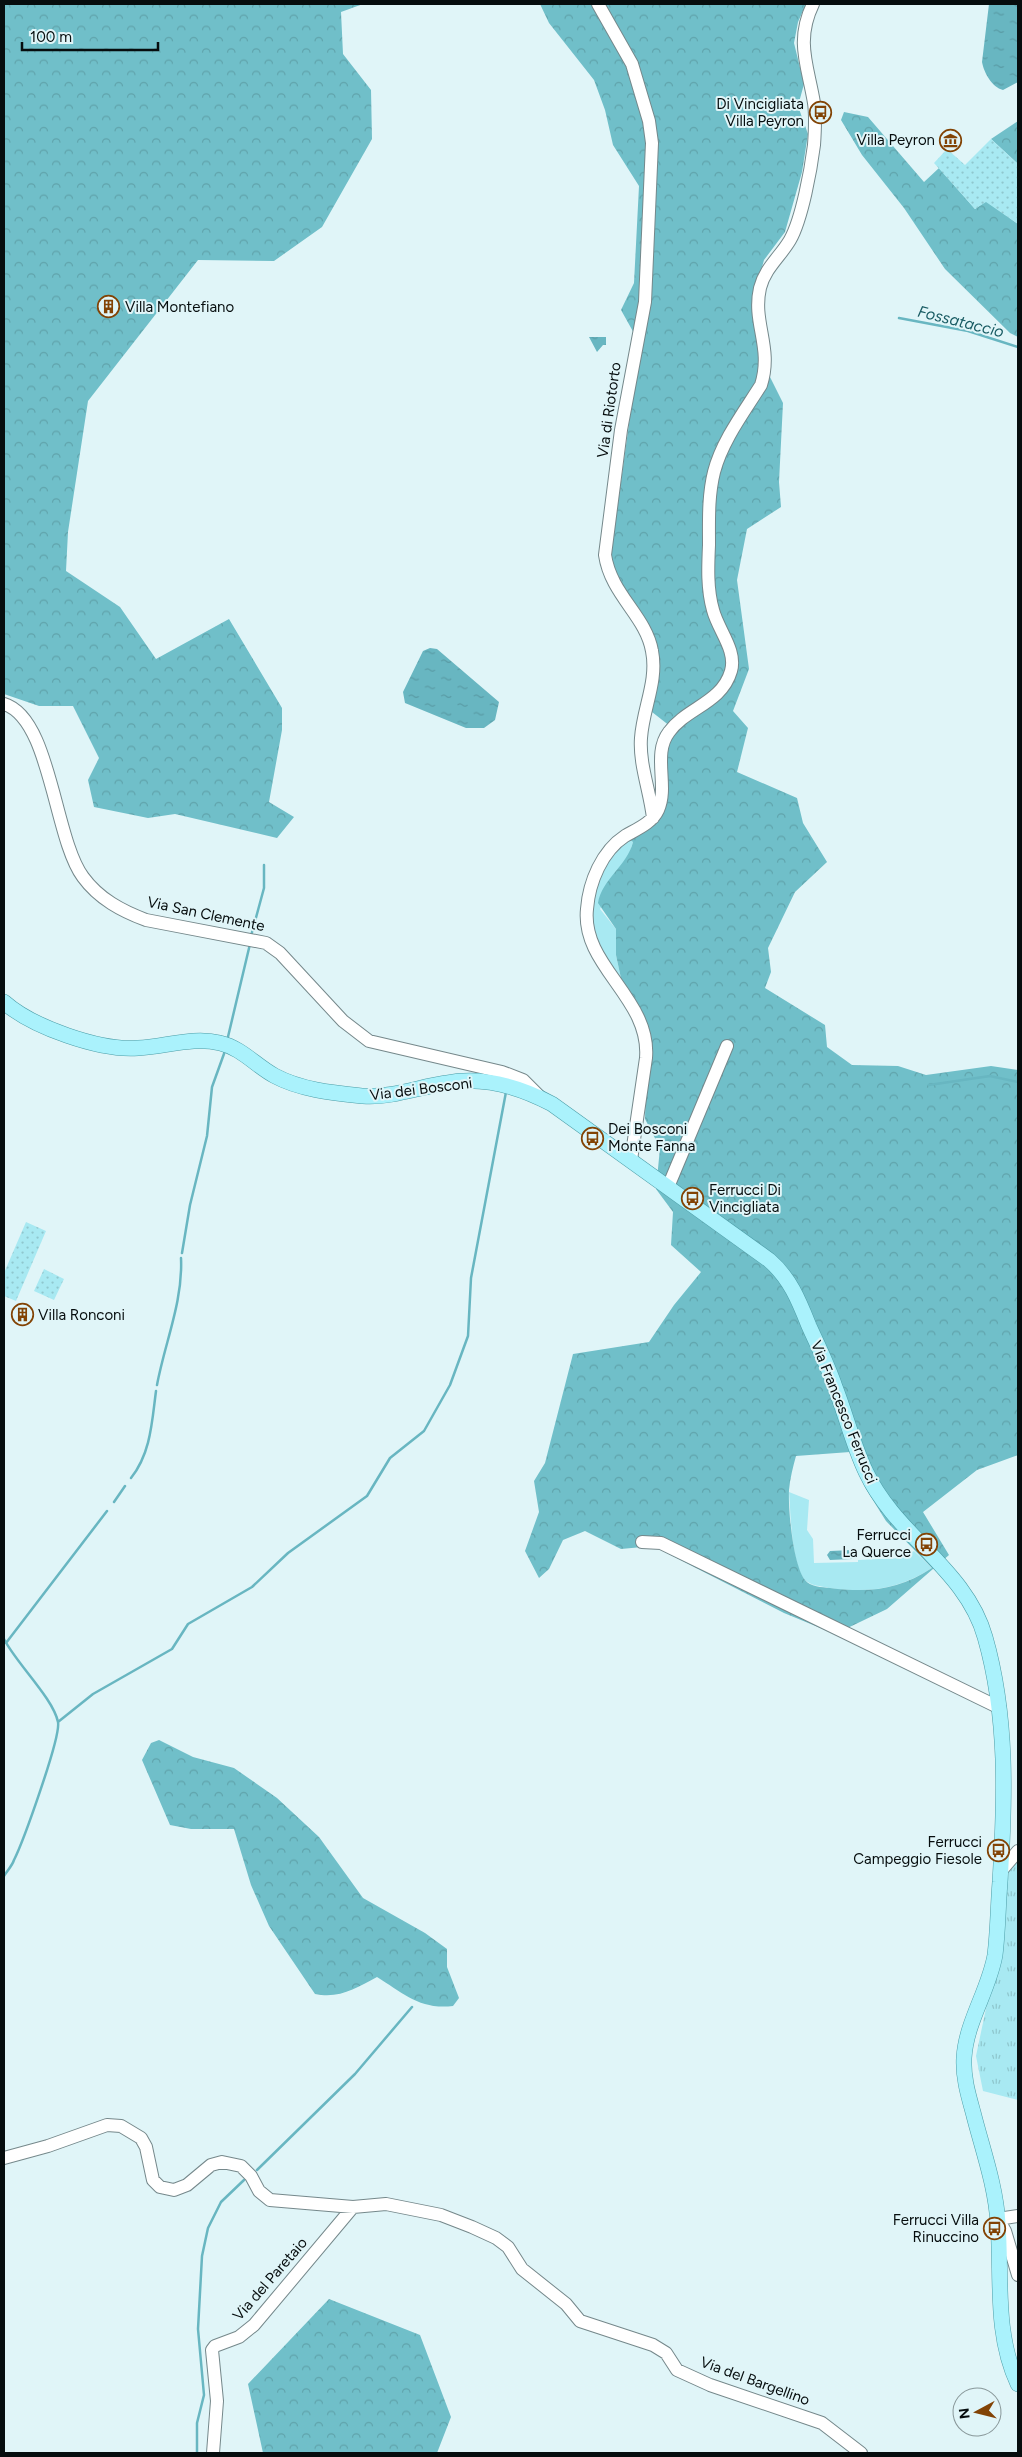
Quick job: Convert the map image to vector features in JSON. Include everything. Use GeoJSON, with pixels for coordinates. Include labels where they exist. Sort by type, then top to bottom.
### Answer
{"type":"FeatureCollection","features":[{"type":"Feature","properties":{"kind":"main road","name":"Via dei Bosconi"},"geometry":{"type":"LineString","coordinates":[[4,1002],[30,1020],[108,1047],[137,1048],[197,1041],[226,1044],[274,1076],[298,1086],[318,1090],[377,1096],[447,1082],[470,1081],[504,1085],[540,1098],[631,1160]]}},
{"type":"Feature","properties":{"kind":"main road","name":"Via Francesco Ferrucci"},"geometry":{"type":"LineString","coordinates":[[631,1160],[769,1260],[790,1284],[836,1388],[857,1453],[876,1491],[902,1527],[948,1572],[977,1614],[989,1652],[1000,1708],[1004,1810],[995,1953],[968,2034],[964,2067],[998,2219],[998,2278],[1002,2323],[1008,2356],[1018,2384]]}},
{"type":"Feature","properties":{"kind":"street","name":"Via di Riotorto"},"geometry":{"type":"LineString","coordinates":[[598,4],[632,64],[651,133],[645,302],[621,430],[605,555],[606,566],[617,591],[648,637],[652,648],[653,681],[641,741],[653,818]]}},
{"type":"Feature","properties":{"kind":"street"},"geometry":{"type":"LineString","coordinates":[[631,1160],[646,1058],[646,1041],[628,998],[590,941],[587,928],[587,908],[596,873],[608,853],[621,839],[653,818],[660,802],[662,749],[665,737],[678,723],[718,692],[731,672],[730,649],[717,622],[710,596],[710,496],[715,472],[723,449],[762,384],[766,355],[758,316],[758,296],[769,267],[790,239],[810,172],[815,113],[803,45],[806,22],[813,4]]}},
{"type":"Feature","properties":{"kind":"street","name":"Via San Clemente"},"geometry":{"type":"LineString","coordinates":[[4,704],[19,712],[28,722],[40,750],[74,860],[83,877],[103,898],[128,913],[146,920],[250,939],[272,946],[343,1021],[369,1041],[502,1072],[523,1080],[540,1098]]}},
{"type":"Feature","properties":{"kind":"street"},"geometry":{"type":"LineString","coordinates":[[668,1188],[727,1046]]}},
{"type":"Feature","properties":{"kind":"street"},"geometry":{"type":"LineString","coordinates":[[642,1542],[661,1543],[1000,1708]]}},
{"type":"Feature","properties":{"kind":"street"},"geometry":{"type":"LineString","coordinates":[[1000,1872],[1018,1851]]}},
{"type":"Feature","properties":{"kind":"street","name":"Via del Bargellino"},"geometry":{"type":"LineString","coordinates":[[4,2158],[48,2146],[107,2125],[122,2126],[141,2138],[146,2147],[153,2180],[160,2187],[174,2190],[187,2184],[211,2165],[222,2162],[241,2166],[251,2176],[259,2191],[270,2200],[353,2207],[386,2204],[433,2213],[496,2238],[508,2247],[522,2269],[566,2304],[580,2320],[602,2330],[653,2345],[666,2353],[670,2362],[677,2370],[710,2385],[822,2423],[861,2453]]}},
{"type":"Feature","properties":{"kind":"street","name":"Via del Paretaio"},"geometry":{"type":"LineString","coordinates":[[213,2453],[217,2401],[212,2350],[215,2346],[239,2337],[254,2325],[353,2207]]}},
{"type":"Feature","properties":{"kind":"street"},"geometry":{"type":"LineString","coordinates":[[1018,2216],[998,2219],[1006,2231],[1018,2272]]}},
{"type":"Feature","properties":{"kind":"green space"},"geometry":{"type":"Polygon","coordinates":[[[4,4],[363,4],[341,12],[343,54],[371,90],[372,139],[322,227],[274,261],[198,260],[88,401],[68,532],[66,571],[120,607],[156,659],[229,619],[282,708],[282,730],[269,802],[294,817],[277,838],[175,814],[148,818],[94,807],[88,780],[99,758],[73,706],[39,706],[4,694],[4,4]]]}},
{"type":"Feature","properties":{"kind":"green space"},"geometry":{"type":"Polygon","coordinates":[[[540,4],[806,4],[798,22],[794,43],[804,84],[798,106],[808,134],[802,172],[785,232],[764,260],[753,299],[758,353],[783,403],[779,482],[781,507],[747,529],[737,580],[749,669],[733,711],[748,728],[737,772],[797,798],[803,823],[827,862],[795,892],[768,948],[771,972],[765,988],[825,1025],[827,1047],[852,1065],[898,1066],[926,1075],[991,1066],[1018,1070],[1018,1455],[977,1470],[923,1512],[949,1555],[887,1609],[835,1634],[784,1613],[653,1546],[621,1549],[585,1531],[563,1540],[549,1569],[539,1578],[525,1551],[539,1512],[534,1481],[545,1463],[573,1354],[649,1342],[674,1305],[701,1272],[671,1245],[673,1212],[656,1189],[660,1148],[645,1119],[647,1043],[622,983],[616,955],[616,929],[598,903],[604,887],[630,851],[633,842],[629,839],[651,825],[666,746],[675,730],[652,712],[658,675],[610,561],[640,344],[621,310],[634,283],[639,186],[613,145],[605,110],[594,80],[549,23],[540,4]],[[850,1452],[796,1456],[789,1490],[790,1523],[797,1562],[805,1580],[810,1584],[820,1587],[871,1590],[908,1581],[932,1568],[886,1521],[866,1489],[850,1452]]]}},
{"type":"Feature","properties":{"kind":"green space"},"geometry":{"type":"Polygon","coordinates":[[[844,112],[868,117],[924,182],[939,168],[975,209],[986,201],[1018,224],[1018,337],[1010,333],[945,269],[904,208],[862,155],[841,120],[844,112]]]}},
{"type":"Feature","properties":{"kind":"green space"},"geometry":{"type":"Polygon","coordinates":[[[1018,121],[1018,164],[991,139],[1018,121]]]}},
{"type":"Feature","properties":{"kind":"green space"},"geometry":{"type":"Polygon","coordinates":[[[991,139],[1018,164],[1018,224],[986,202],[975,209],[934,163],[947,149],[965,165],[991,139]]]}},
{"type":"Feature","properties":{"kind":"green space"},"geometry":{"type":"Polygon","coordinates":[[[629,839],[633,842],[630,852],[600,909],[616,929],[616,955],[622,983],[600,950],[589,920],[597,880],[614,851],[629,839]]]}},
{"type":"Feature","properties":{"kind":"green space"},"geometry":{"type":"Polygon","coordinates":[[[26,1222],[46,1231],[16,1301],[4,1296],[4,1273],[26,1222]]]}},
{"type":"Feature","properties":{"kind":"green space"},"geometry":{"type":"Polygon","coordinates":[[[44,1269],[64,1279],[54,1300],[34,1291],[44,1269]]]}},
{"type":"Feature","properties":{"kind":"green space"},"geometry":{"type":"Polygon","coordinates":[[[789,1492],[809,1500],[807,1530],[813,1539],[814,1563],[858,1562],[858,1560],[901,1558],[914,1551],[932,1568],[907,1581],[870,1590],[829,1588],[809,1583],[804,1579],[796,1561],[792,1537],[789,1492]]]}},
{"type":"Feature","properties":{"kind":"green space"},"geometry":{"type":"Polygon","coordinates":[[[159,1740],[193,1757],[234,1768],[277,1798],[319,1837],[363,1898],[425,1933],[447,1949],[447,1967],[459,1998],[453,2006],[441,2007],[421,2003],[377,1977],[348,1992],[332,1995],[315,1994],[269,1926],[251,1885],[234,1829],[191,1829],[170,1825],[142,1760],[151,1743],[159,1740]]]}},
{"type":"Feature","properties":{"kind":"green space"},"geometry":{"type":"Polygon","coordinates":[[[1018,1857],[1018,2100],[983,2091],[976,2056],[997,1956],[1009,1871],[1018,1857]]]}},
{"type":"Feature","properties":{"kind":"green space"},"geometry":{"type":"Polygon","coordinates":[[[329,2299],[420,2335],[451,2417],[437,2453],[263,2453],[248,2384],[329,2299]]]}},
{"type":"Feature","properties":{"kind":"water"},"geometry":{"type":"Polygon","coordinates":[[[989,4],[1018,4],[1018,82],[1003,90],[995,86],[989,79],[982,62],[989,4]]]}},
{"type":"Feature","properties":{"kind":"water"},"geometry":{"type":"Polygon","coordinates":[[[589,337],[606,337],[606,345],[603,345],[597,352],[589,337]]]}},
{"type":"Feature","properties":{"kind":"water"},"geometry":{"type":"Polygon","coordinates":[[[430,648],[437,649],[499,702],[495,720],[484,728],[466,728],[405,703],[403,692],[423,651],[430,648]]]}},
{"type":"Feature","properties":{"kind":"water"},"geometry":{"type":"Polygon","coordinates":[[[852,1550],[852,1559],[830,1560],[827,1555],[830,1551],[852,1550]]]}},
{"type":"Feature","properties":{"kind":"waterway","name":"Fossataccio"},"geometry":{"type":"LineString","coordinates":[[899,318],[968,331],[1018,347]]}},
{"type":"Feature","properties":{"kind":"waterway"},"geometry":{"type":"LineString","coordinates":[[251,936],[264,888],[264,865]]}},
{"type":"Feature","properties":{"kind":"waterway"},"geometry":{"type":"LineString","coordinates":[[227,1041],[250,944]]}},
{"type":"Feature","properties":{"kind":"waterway"},"geometry":{"type":"LineString","coordinates":[[182,1253],[190,1205],[207,1136],[212,1087],[225,1051]]}},
{"type":"Feature","properties":{"kind":"waterway"},"geometry":{"type":"LineString","coordinates":[[929,1085],[990,1076],[1018,1082]]}},
{"type":"Feature","properties":{"kind":"waterway"},"geometry":{"type":"LineString","coordinates":[[58,1722],[93,1694],[172,1649],[188,1624],[252,1587],[288,1553],[367,1496],[390,1458],[424,1431],[450,1385],[468,1336],[471,1278],[506,1092]]}},
{"type":"Feature","properties":{"kind":"waterway"},"geometry":{"type":"LineString","coordinates":[[157,1385],[176,1306],[181,1274],[181,1258]]}},
{"type":"Feature","properties":{"kind":"waterway"},"geometry":{"type":"LineString","coordinates":[[131,1478],[138,1468],[147,1447],[156,1391]]}},
{"type":"Feature","properties":{"kind":"waterway"},"geometry":{"type":"LineString","coordinates":[[114,1502],[125,1486]]}},
{"type":"Feature","properties":{"kind":"waterway"},"geometry":{"type":"LineString","coordinates":[[6,1643],[107,1511]]}},
{"type":"Feature","properties":{"kind":"waterway"},"geometry":{"type":"LineString","coordinates":[[4,1639],[49,1702],[58,1722],[54,1747],[33,1812],[19,1850],[4,1876]]}},
{"type":"Feature","properties":{"kind":"waterway"},"geometry":{"type":"LineString","coordinates":[[257,2170],[355,2074],[412,2007]]}},
{"type":"Feature","properties":{"kind":"waterway"},"geometry":{"type":"LineString","coordinates":[[197,2453],[197,2423],[204,2395],[198,2329],[202,2256],[208,2228],[221,2202],[244,2180]]}},
{"type":"Feature","properties":{"kind":"place","name":"Di Vincigliata Villa Peyron"},"geometry":{"type":"Point","coordinates":[820,113]}},
{"type":"Feature","properties":{"kind":"place","name":"Villa Peyron"},"geometry":{"type":"Point","coordinates":[951,140]}},
{"type":"Feature","properties":{"kind":"place","name":"Villa Montefiano"},"geometry":{"type":"Point","coordinates":[109,307]}},
{"type":"Feature","properties":{"kind":"place","name":"Dei Bosconi Monte Fanna"},"geometry":{"type":"Point","coordinates":[592,1138]}},
{"type":"Feature","properties":{"kind":"place","name":"Ferrucci Di Vincigliata"},"geometry":{"type":"Point","coordinates":[693,1199]}},
{"type":"Feature","properties":{"kind":"place","name":"Villa Ronconi"},"geometry":{"type":"Point","coordinates":[22,1315]}},
{"type":"Feature","properties":{"kind":"place","name":"Ferrucci La Querce"},"geometry":{"type":"Point","coordinates":[927,1544]}},
{"type":"Feature","properties":{"kind":"place","name":"Ferrucci Campeggio Fiesole"},"geometry":{"type":"Point","coordinates":[998,1851]}},
{"type":"Feature","properties":{"kind":"place","name":"Ferrucci Villa Rinuccino"},"geometry":{"type":"Point","coordinates":[995,2229]}}]}
